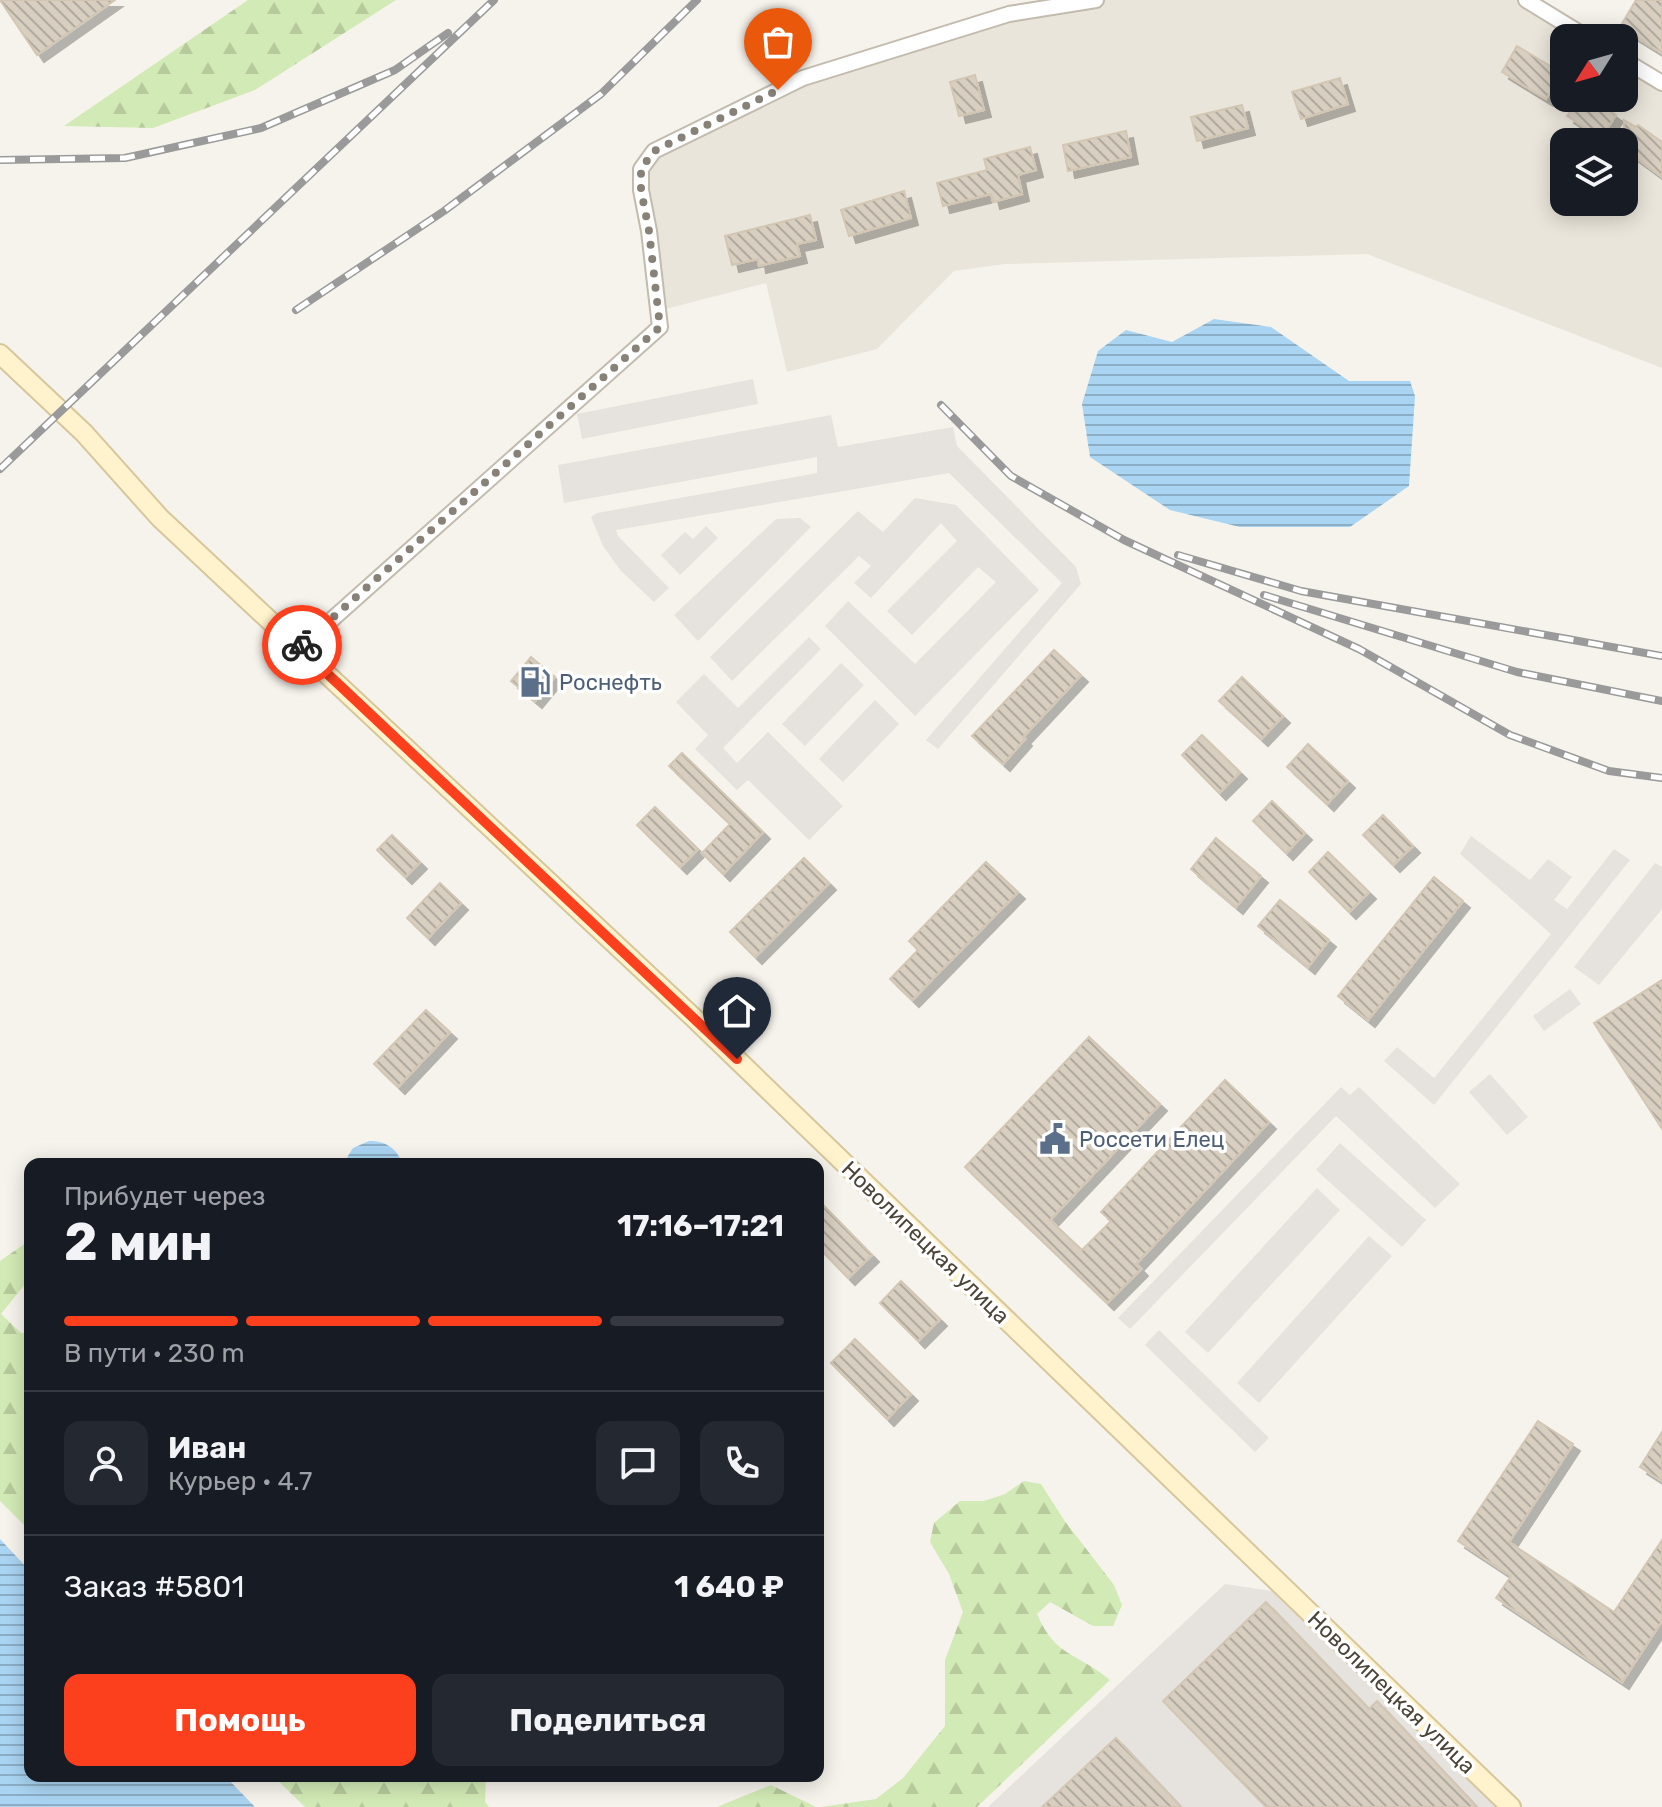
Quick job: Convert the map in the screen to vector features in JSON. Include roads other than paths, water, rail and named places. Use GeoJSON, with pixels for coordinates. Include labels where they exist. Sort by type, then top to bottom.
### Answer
{"type":"FeatureCollection","features":[{"type":"Feature","properties":{"kind":"street"},"geometry":{"type":"LineString","coordinates":[[300,648],[660,327],[641,190],[641,169],[654,151],[803,78],[1009,14],[1096,0]]}},
{"type":"Feature","properties":{"kind":"street"},"geometry":{"type":"LineString","coordinates":[[1526,0],[1565,24]]}},
{"type":"Feature","properties":{"kind":"street"},"geometry":{"type":"LineString","coordinates":[[1638,68],[1662,83]]}},
{"type":"Feature","properties":{"kind":"street","name":"Новолипецкая улица"},"geometry":{"type":"LineString","coordinates":[[0,354],[84,433],[160,518],[694,1018],[1511,1807]]}},
{"type":"Feature","properties":{"kind":"water"},"geometry":{"type":"Polygon","coordinates":[[[1214,319],[1271,327],[1349,381],[1410,381],[1415,396],[1409,486],[1350,527],[1240,527],[1170,510],[1090,457],[1082,404],[1098,351],[1126,330],[1172,342],[1214,319]]]}},
{"type":"Feature","properties":{"kind":"water"},"geometry":{"type":"Polygon","coordinates":[[[369,1141],[380,1142],[390,1146],[399,1158],[347,1158],[353,1148],[369,1141]]]}},
{"type":"Feature","properties":{"kind":"water"},"geometry":{"type":"Polygon","coordinates":[[[0,1539],[24,1565],[24,1782],[231,1782],[255,1807],[0,1807],[0,1539]]]}},
{"type":"Feature","properties":{"kind":"railway"},"geometry":{"type":"LineString","coordinates":[[0,469],[494,0]]}},
{"type":"Feature","properties":{"kind":"railway"},"geometry":{"type":"LineString","coordinates":[[296,310],[444,211],[601,94],[697,0]]}},
{"type":"Feature","properties":{"kind":"railway"},"geometry":{"type":"LineString","coordinates":[[0,160],[125,158],[261,128],[395,70],[448,33]]}},
{"type":"Feature","properties":{"kind":"railway"},"geometry":{"type":"LineString","coordinates":[[941,405],[1011,476],[1124,540],[1359,649],[1510,735],[1609,771],[1662,778]]}},
{"type":"Feature","properties":{"kind":"railway"},"geometry":{"type":"LineString","coordinates":[[1178,555],[1301,591],[1662,656]]}},
{"type":"Feature","properties":{"kind":"railway"},"geometry":{"type":"LineString","coordinates":[[1264,595],[1517,672],[1662,701]]}},
{"type":"Feature","properties":{"kind":"place","name":"Роснефть"},"geometry":{"type":"Point","coordinates":[535,682]}},
{"type":"Feature","properties":{"kind":"place","name":"Россети Елец"},"geometry":{"type":"Point","coordinates":[1055,1139]}}]}
